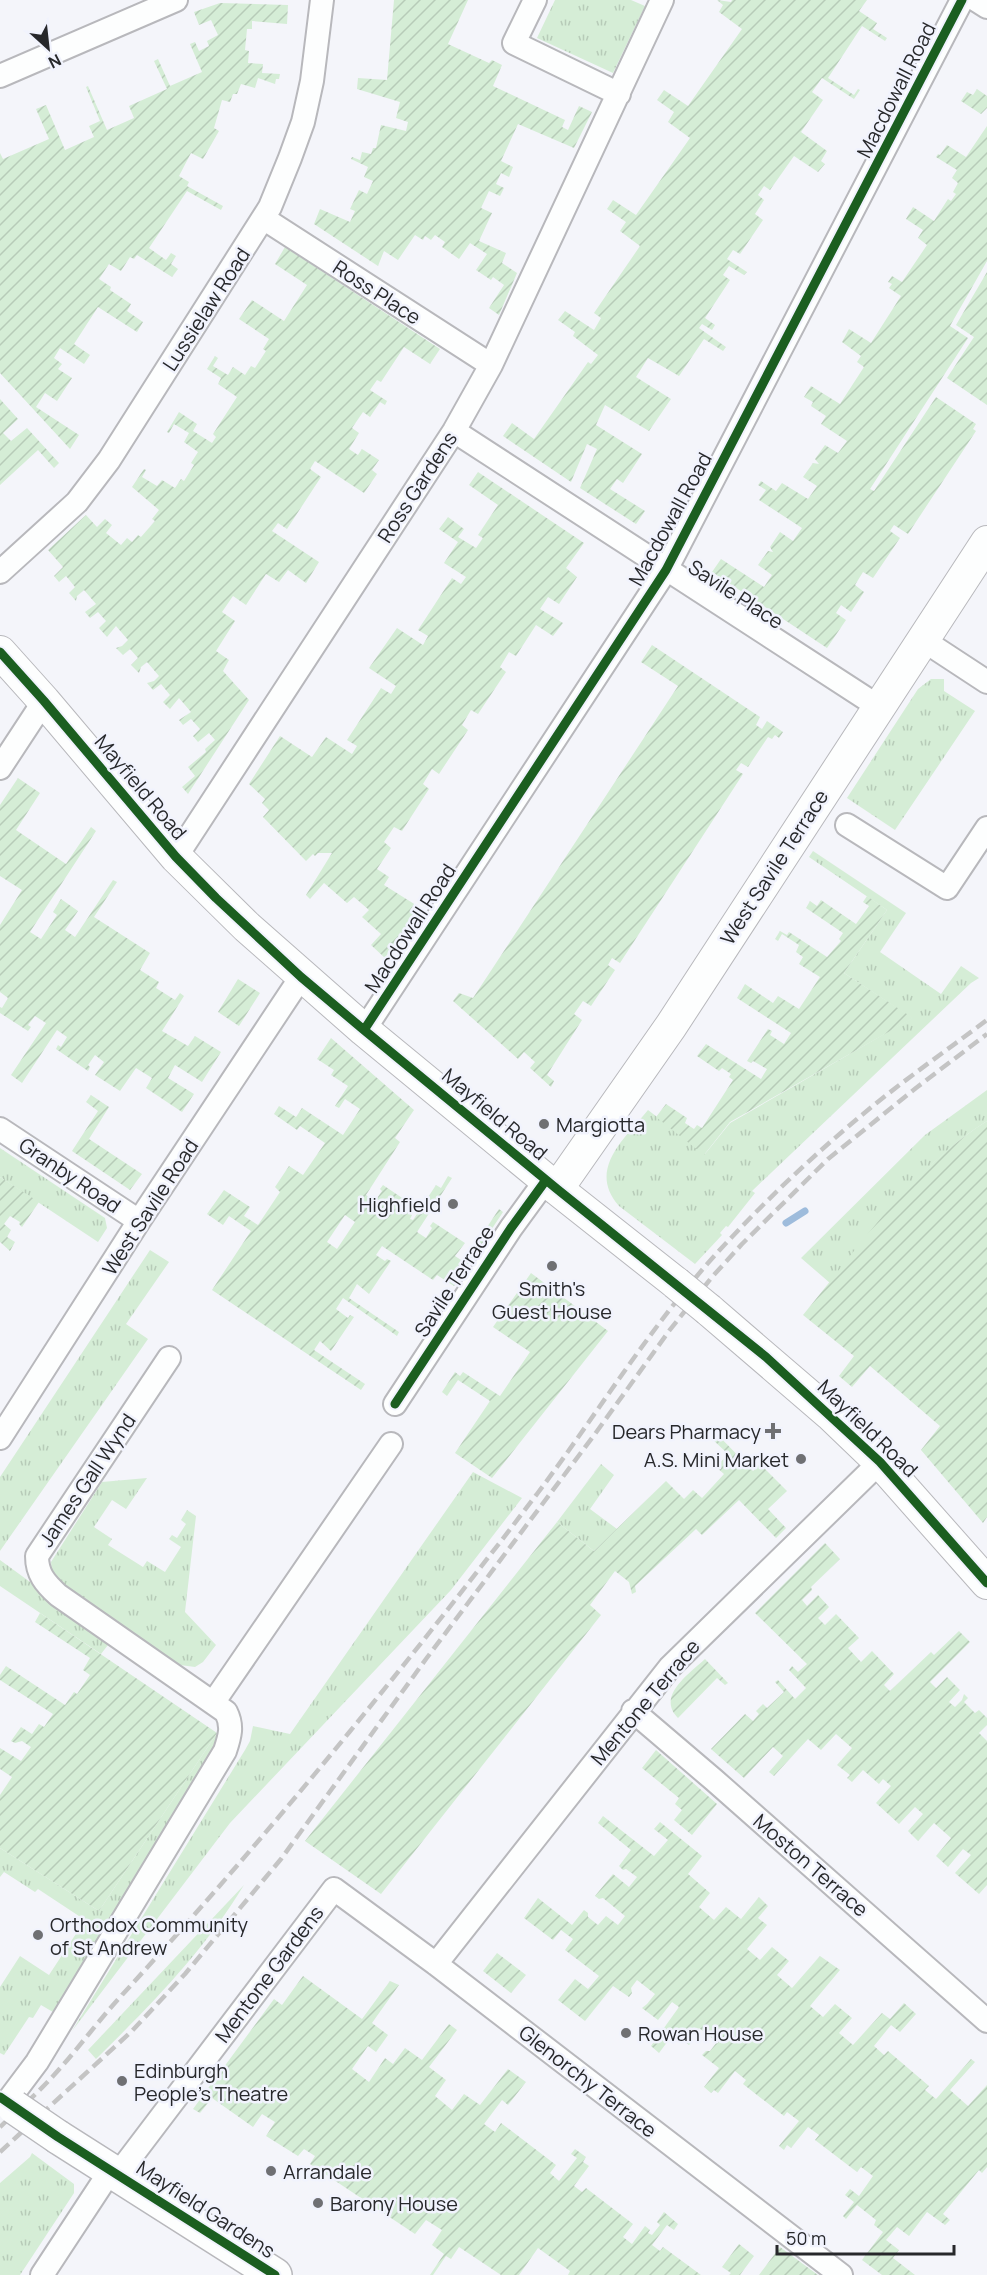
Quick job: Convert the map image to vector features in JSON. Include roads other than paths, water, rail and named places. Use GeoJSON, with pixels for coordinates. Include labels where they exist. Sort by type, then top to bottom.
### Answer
{"type":"FeatureCollection","features":[{"type":"Feature","properties":{"kind":"main road","name":"Mayfield Gardens"},"geometry":{"type":"LineString","coordinates":[[7,2102],[274,2275]]}},
{"type":"Feature","properties":{"kind":"street"},"geometry":{"type":"LineString","coordinates":[[0,76],[176,0]]}},
{"type":"Feature","properties":{"kind":"street","name":"Lussielaw Road"},"geometry":{"type":"LineString","coordinates":[[0,572],[77,502],[104,467],[263,219],[281,182],[303,122],[312,81],[322,0]]}},
{"type":"Feature","properties":{"kind":"street"},"geometry":{"type":"LineString","coordinates":[[535,0],[514,43],[620,94]]}},
{"type":"Feature","properties":{"kind":"street","name":"Macdowall Road"},"geometry":{"type":"LineString","coordinates":[[364,1030],[666,570],[962,0]]}},
{"type":"Feature","properties":{"kind":"street"},"geometry":{"type":"LineString","coordinates":[[976,0],[987,7]]}},
{"type":"Feature","properties":{"kind":"street","name":"Ross Gardens"},"geometry":{"type":"LineString","coordinates":[[176,857],[454,431],[491,364],[620,94],[658,1]]}},
{"type":"Feature","properties":{"kind":"street","name":"Ross Place"},"geometry":{"type":"LineString","coordinates":[[263,219],[491,364]]}},
{"type":"Feature","properties":{"kind":"street","name":"Savile Place"},"geometry":{"type":"LineString","coordinates":[[454,431],[879,707]]}},
{"type":"Feature","properties":{"kind":"street","name":"West Savile Terrace"},"geometry":{"type":"LineString","coordinates":[[551,1185],[671,1026],[987,542]]}},
{"type":"Feature","properties":{"kind":"street"},"geometry":{"type":"LineString","coordinates":[[923,640],[987,682]]}},
{"type":"Feature","properties":{"kind":"street","name":"Mayfield Road"},"geometry":{"type":"LineString","coordinates":[[0,652],[176,857],[216,898],[364,1030],[551,1185],[710,1310],[806,1393],[880,1462],[987,1583]]}},
{"type":"Feature","properties":{"kind":"street"},"geometry":{"type":"LineString","coordinates":[[0,768],[44,701]]}},
{"type":"Feature","properties":{"kind":"street"},"geometry":{"type":"LineString","coordinates":[[847,825],[947,888],[987,828]]}},
{"type":"Feature","properties":{"kind":"street","name":"West Savile Road"},"geometry":{"type":"LineString","coordinates":[[0,1438],[139,1221],[301,976]]}},
{"type":"Feature","properties":{"kind":"street","name":"Granby Road"},"geometry":{"type":"LineString","coordinates":[[0,1129],[139,1221]]}},
{"type":"Feature","properties":{"kind":"street","name":"Savile Terrace"},"geometry":{"type":"LineString","coordinates":[[394,1404],[511,1227],[551,1185]]}},
{"type":"Feature","properties":{"kind":"street","name":"James Gall Wynd"},"geometry":{"type":"LineString","coordinates":[[7,2102],[37,2062],[225,1751],[231,1731],[230,1720],[226,1712],[58,1595],[43,1580],[37,1563],[37,1556],[169,1358]]}},
{"type":"Feature","properties":{"kind":"street"},"geometry":{"type":"LineString","coordinates":[[213,1703],[391,1444]]}},
{"type":"Feature","properties":{"kind":"street","name":"Mentone Terrace"},"geometry":{"type":"LineString","coordinates":[[436,1964],[669,1666],[880,1462]]}},
{"type":"Feature","properties":{"kind":"street","name":"Moston Terrace"},"geometry":{"type":"LineString","coordinates":[[633,1711],[987,2021]]}},
{"type":"Feature","properties":{"kind":"street","name":"Glenorchy Terrace"},"geometry":{"type":"LineString","coordinates":[[334,1889],[436,1964],[841,2275]]}},
{"type":"Feature","properties":{"kind":"street","name":"Mentone Gardens"},"geometry":{"type":"LineString","coordinates":[[42,2275],[115,2172],[334,1889]]}},
{"type":"Feature","properties":{"kind":"waterway"},"geometry":{"type":"LineString","coordinates":[[786,1223],[805,1211]]}},
{"type":"Feature","properties":{"kind":"railway"},"geometry":{"type":"LineString","coordinates":[[0,2127],[63,2065],[113,2005],[230,1874],[335,1749],[537,1494],[654,1330],[704,1268],[766,1202],[840,1133],[987,1020]]}},
{"type":"Feature","properties":{"kind":"railway"},"geometry":{"type":"LineString","coordinates":[[0,2152],[132,2031],[185,1974],[281,1859],[426,1659],[595,1434],[669,1331],[712,1277],[828,1159],[987,1034]]}},
{"type":"Feature","properties":{"kind":"place","name":"Margiotta"},"geometry":{"type":"Point","coordinates":[544,1124]}},
{"type":"Feature","properties":{"kind":"place","name":"Highfield"},"geometry":{"type":"Point","coordinates":[453,1204]}},
{"type":"Feature","properties":{"kind":"place","name":"Smith's Guest House"},"geometry":{"type":"Point","coordinates":[552,1266]}},
{"type":"Feature","properties":{"kind":"place","name":"Dears Pharmacy"},"geometry":{"type":"Point","coordinates":[773,1431]}},
{"type":"Feature","properties":{"kind":"place","name":"A.S. Mini Market"},"geometry":{"type":"Point","coordinates":[801,1459]}},
{"type":"Feature","properties":{"kind":"place","name":"Orthodox Community of St Andrew"},"geometry":{"type":"Point","coordinates":[38,1935]}},
{"type":"Feature","properties":{"kind":"place","name":"Rowan House"},"geometry":{"type":"Point","coordinates":[626,2033]}},
{"type":"Feature","properties":{"kind":"place","name":"Edinburgh People's Theatre"},"geometry":{"type":"Point","coordinates":[122,2081]}},
{"type":"Feature","properties":{"kind":"place","name":"Arrandale"},"geometry":{"type":"Point","coordinates":[271,2171]}},
{"type":"Feature","properties":{"kind":"place","name":"Barony House"},"geometry":{"type":"Point","coordinates":[318,2203]}}]}
